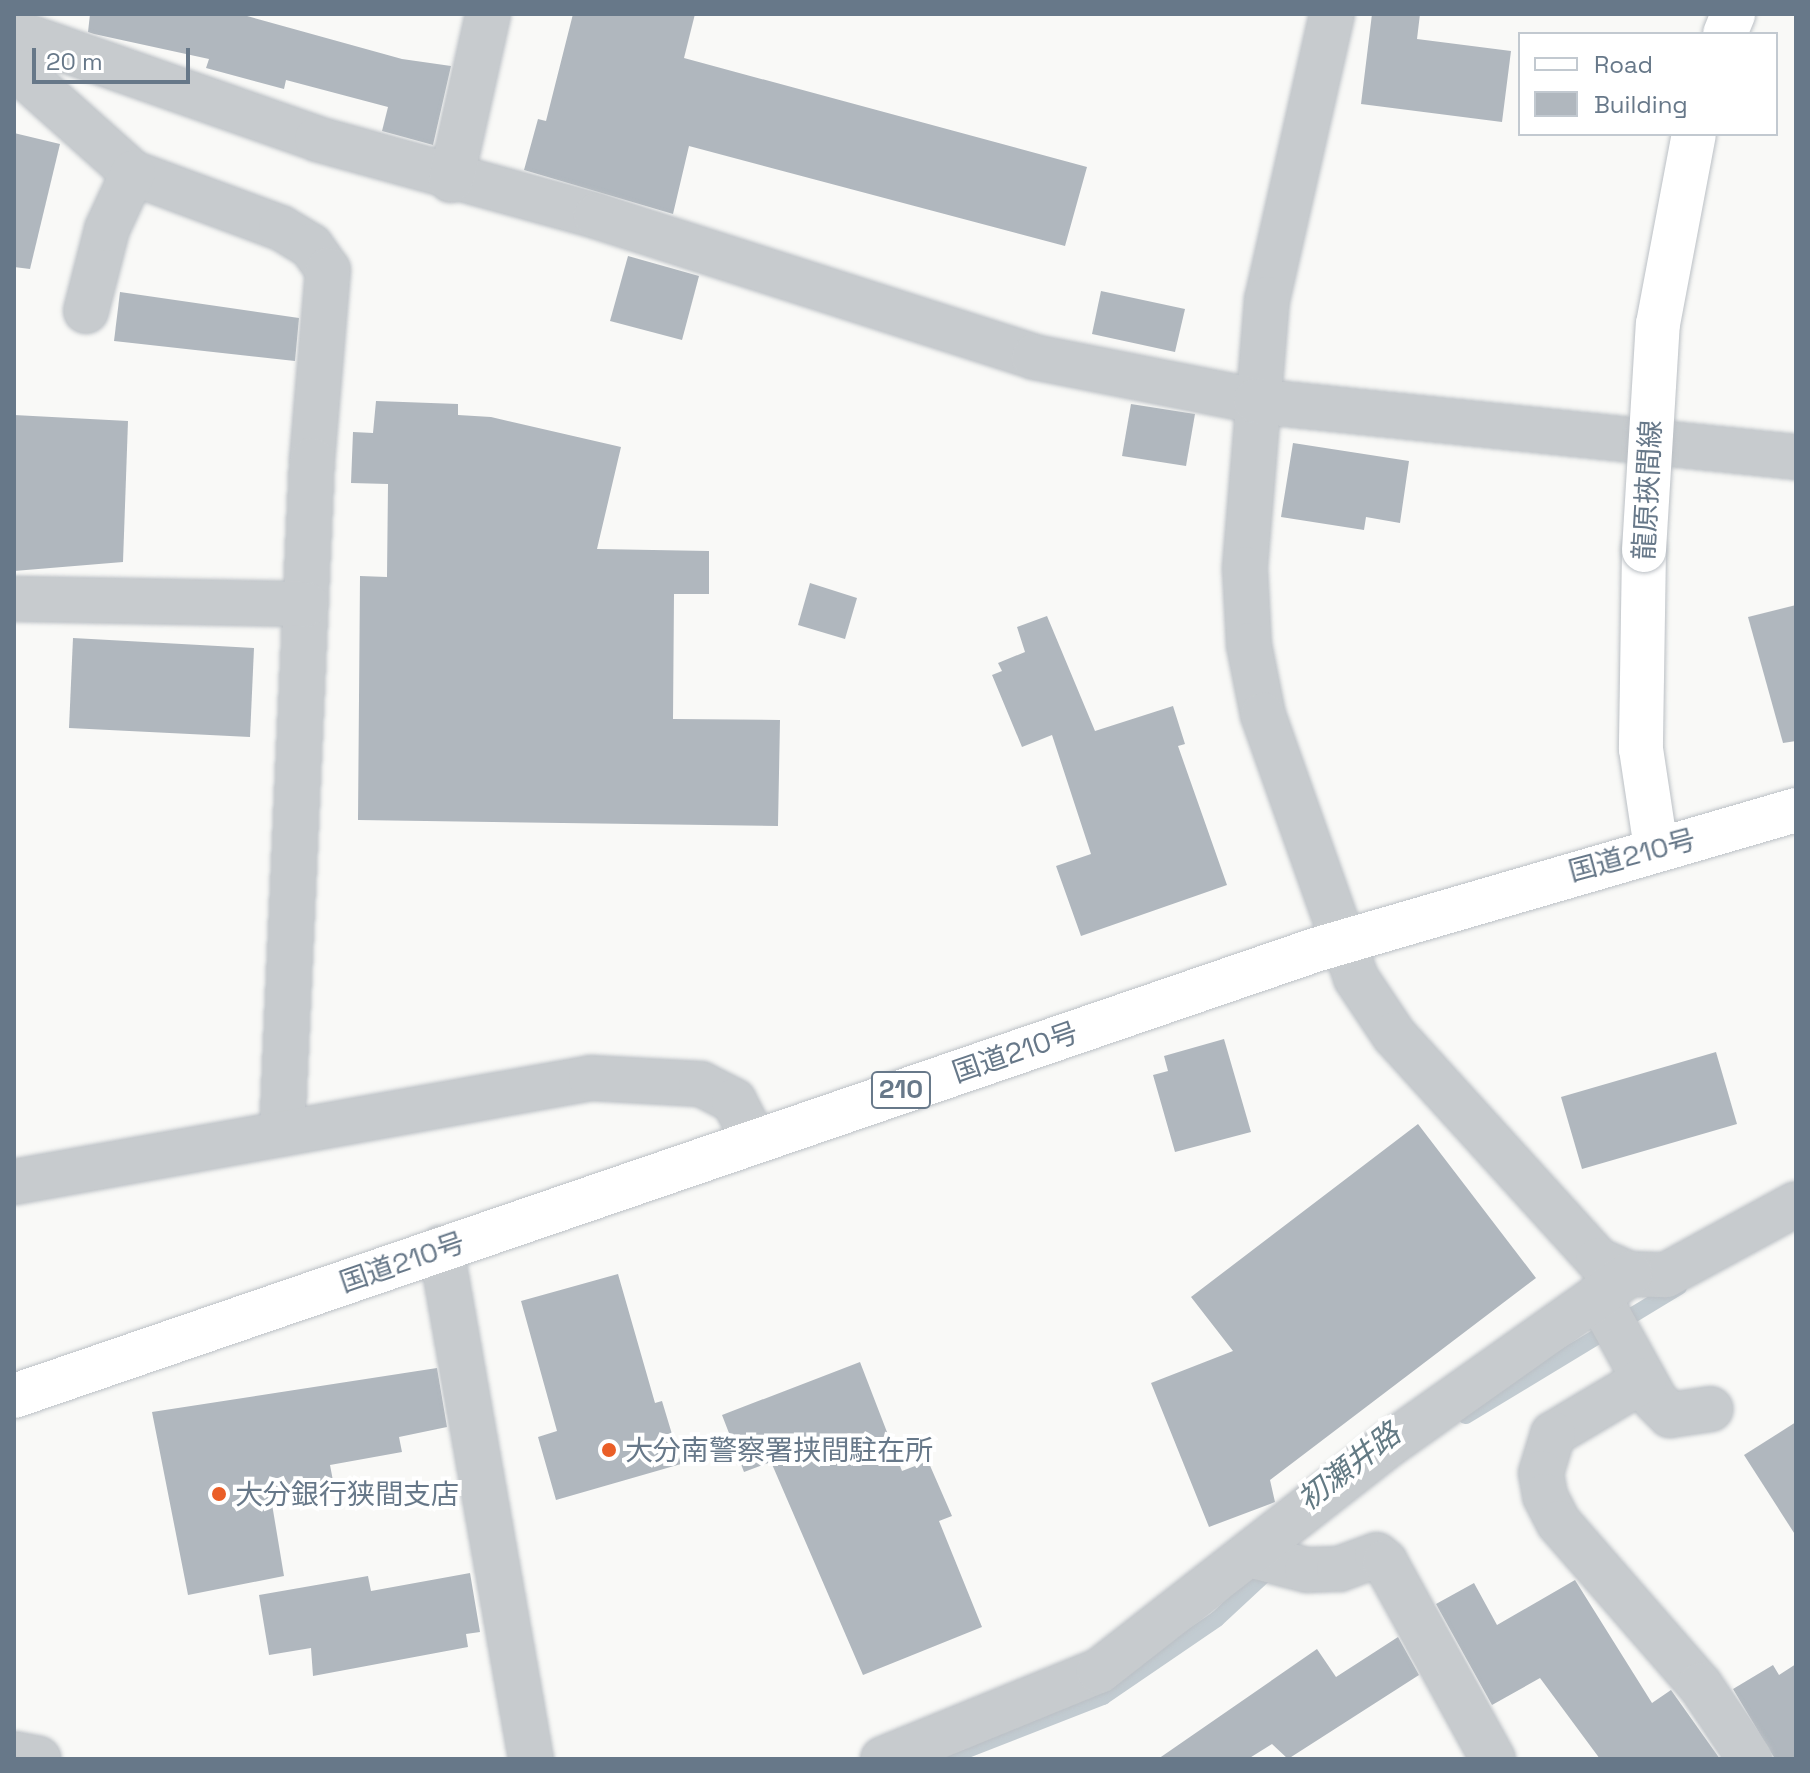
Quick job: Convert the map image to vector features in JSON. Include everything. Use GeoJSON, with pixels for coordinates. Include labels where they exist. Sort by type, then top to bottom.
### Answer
{"type":"FeatureCollection","features":[{"type":"Feature","properties":{"kind":"main road","name":"龍原挾間線"},"geometry":{"type":"LineString","coordinates":[[1656,848],[1641,749],[1644,550],[1658,324],[1694,136]]}},
{"type":"Feature","properties":{"kind":"main road","name":"国道210号"},"geometry":{"type":"LineString","coordinates":[[14,1396],[1342,941],[1796,810]]}},
{"type":"Feature","properties":{"kind":"street"},"geometry":{"type":"LineString","coordinates":[[451,180],[488,14]]}},
{"type":"Feature","properties":{"kind":"street"},"geometry":{"type":"LineString","coordinates":[[1332,14],[1284,203],[1256,401],[1245,527],[1249,645],[1274,750],[1356,978],[1394,1035],[1614,1285],[1644,1380],[1670,1415],[1711,1409]]}},
{"type":"Feature","properties":{"kind":"street"},"geometry":{"type":"LineString","coordinates":[[16,58],[138,79],[451,180],[596,216],[1034,357],[1256,401],[1796,457]]}},
{"type":"Feature","properties":{"kind":"street"},"geometry":{"type":"LineString","coordinates":[[16,58],[133,173],[281,228],[311,246],[328,270],[306,604],[282,1133]]}},
{"type":"Feature","properties":{"kind":"street"},"geometry":{"type":"LineString","coordinates":[[86,311],[107,229],[133,173]]}},
{"type":"Feature","properties":{"kind":"street"},"geometry":{"type":"LineString","coordinates":[[14,599],[306,604]]}},
{"type":"Feature","properties":{"kind":"street"},"geometry":{"type":"LineString","coordinates":[[14,1182],[559,1082],[618,1078],[701,1084],[734,1101],[754,1140]]}},
{"type":"Feature","properties":{"kind":"street"},"geometry":{"type":"LineString","coordinates":[[883,1759],[1099,1671],[1391,1443],[1614,1285],[1684,1270],[1796,1204]]}},
{"type":"Feature","properties":{"kind":"street"},"geometry":{"type":"LineString","coordinates":[[441,1248],[531,1759]]}},
{"type":"Feature","properties":{"kind":"street"},"geometry":{"type":"LineString","coordinates":[[1644,1380],[1570,1418],[1553,1434],[1541,1473],[1545,1496],[1559,1523],[1700,1685],[1750,1759]]}},
{"type":"Feature","properties":{"kind":"street"},"geometry":{"type":"LineString","coordinates":[[1249,1555],[1307,1570],[1339,1569],[1377,1555],[1385,1562],[1493,1759]]}},
{"type":"Feature","properties":{"kind":"street"},"geometry":{"type":"LineString","coordinates":[[14,1754],[39,1759]]}},
{"type":"Feature","properties":{"kind":"building"},"geometry":{"type":"Polygon","coordinates":[[[90,14],[240,14],[402,59],[451,66],[433,145],[382,131],[388,107],[286,80],[284,89],[206,68],[209,59],[94,34],[88,32],[90,14]]]}},
{"type":"Feature","properties":{"kind":"building"},"geometry":{"type":"Polygon","coordinates":[[[573,14],[695,14],[684,58],[1087,167],[1065,246],[689,146],[673,214],[524,170],[538,119],[546,121],[573,14]]]}},
{"type":"Feature","properties":{"kind":"building"},"geometry":{"type":"Polygon","coordinates":[[[1372,14],[1420,14],[1417,39],[1511,51],[1502,122],[1361,104],[1372,14]]]}},
{"type":"Feature","properties":{"kind":"building"},"geometry":{"type":"Polygon","coordinates":[[[14,133],[60,144],[30,269],[14,267],[14,133]]]}},
{"type":"Feature","properties":{"kind":"building"},"geometry":{"type":"Polygon","coordinates":[[[628,256],[699,276],[682,340],[610,321],[628,256]]]}},
{"type":"Feature","properties":{"kind":"building"},"geometry":{"type":"Polygon","coordinates":[[[1101,291],[1185,309],[1175,352],[1092,334],[1101,291]]]}},
{"type":"Feature","properties":{"kind":"building"},"geometry":{"type":"Polygon","coordinates":[[[120,292],[299,318],[295,361],[114,341],[120,292]]]}},
{"type":"Feature","properties":{"kind":"building"},"geometry":{"type":"Polygon","coordinates":[[[376,401],[458,404],[458,415],[491,417],[621,447],[597,549],[709,551],[709,594],[674,594],[673,719],[780,720],[778,826],[358,820],[360,576],[387,577],[388,484],[351,483],[353,432],[373,433],[376,401]]]}},
{"type":"Feature","properties":{"kind":"building"},"geometry":{"type":"Polygon","coordinates":[[[1131,404],[1195,414],[1186,466],[1122,456],[1131,404]]]}},
{"type":"Feature","properties":{"kind":"building"},"geometry":{"type":"Polygon","coordinates":[[[14,415],[128,421],[123,562],[14,571],[14,415]]]}},
{"type":"Feature","properties":{"kind":"building"},"geometry":{"type":"Polygon","coordinates":[[[1293,443],[1409,461],[1400,523],[1366,517],[1364,530],[1281,517],[1293,443]]]}},
{"type":"Feature","properties":{"kind":"building"},"geometry":{"type":"Polygon","coordinates":[[[810,583],[857,598],[845,639],[798,625],[810,583]]]}},
{"type":"Feature","properties":{"kind":"building"},"geometry":{"type":"Polygon","coordinates":[[[1796,605],[1796,741],[1783,743],[1748,617],[1796,605]]]}},
{"type":"Feature","properties":{"kind":"building"},"geometry":{"type":"Polygon","coordinates":[[[1047,616],[1095,731],[1173,706],[1185,744],[1178,746],[1227,885],[1081,936],[1056,866],[1091,854],[1052,735],[1022,747],[992,675],[1002,671],[998,663],[1025,652],[1017,627],[1047,616]]]}},
{"type":"Feature","properties":{"kind":"building"},"geometry":{"type":"Polygon","coordinates":[[[73,638],[254,648],[250,737],[69,728],[73,638]]]}},
{"type":"Feature","properties":{"kind":"building"},"geometry":{"type":"Polygon","coordinates":[[[1224,1039],[1251,1132],[1175,1152],[1153,1075],[1168,1071],[1164,1056],[1224,1039]]]}},
{"type":"Feature","properties":{"kind":"building"},"geometry":{"type":"Polygon","coordinates":[[[1716,1052],[1737,1124],[1582,1169],[1561,1097],[1716,1052]]]}},
{"type":"Feature","properties":{"kind":"building"},"geometry":{"type":"Polygon","coordinates":[[[1418,1124],[1536,1278],[1270,1480],[1275,1502],[1209,1527],[1151,1383],[1233,1351],[1191,1297],[1418,1124]]]}},
{"type":"Feature","properties":{"kind":"building"},"geometry":{"type":"Polygon","coordinates":[[[618,1274],[655,1403],[662,1401],[681,1464],[556,1500],[538,1437],[557,1431],[521,1301],[618,1274]]]}},
{"type":"Feature","properties":{"kind":"building"},"geometry":{"type":"Polygon","coordinates":[[[860,1362],[902,1471],[928,1461],[952,1516],[939,1521],[982,1627],[863,1675],[771,1462],[744,1472],[722,1415],[860,1362]]]}},
{"type":"Feature","properties":{"kind":"building"},"geometry":{"type":"Polygon","coordinates":[[[437,1368],[447,1427],[399,1437],[402,1452],[330,1465],[334,1486],[271,1498],[284,1576],[188,1595],[152,1412],[437,1368]]]}},
{"type":"Feature","properties":{"kind":"building"},"geometry":{"type":"Polygon","coordinates":[[[1796,1422],[1796,1536],[1744,1455],[1796,1422]]]}},
{"type":"Feature","properties":{"kind":"building"},"geometry":{"type":"Polygon","coordinates":[[[470,1573],[480,1632],[466,1634],[468,1647],[313,1676],[311,1648],[269,1655],[259,1595],[368,1576],[371,1591],[470,1573]]]}},
{"type":"Feature","properties":{"kind":"building"},"geometry":{"type":"Polygon","coordinates":[[[1575,1580],[1652,1703],[1671,1690],[1720,1759],[1600,1759],[1540,1678],[1492,1705],[1436,1604],[1474,1583],[1497,1625],[1575,1580]]]}},
{"type":"Feature","properties":{"kind":"building"},"geometry":{"type":"Polygon","coordinates":[[[1398,1637],[1419,1675],[1288,1759],[1272,1744],[1248,1759],[1158,1759],[1317,1649],[1336,1677],[1398,1637]]]}},
{"type":"Feature","properties":{"kind":"building"},"geometry":{"type":"Polygon","coordinates":[[[1796,1664],[1796,1759],[1775,1759],[1733,1689],[1773,1665],[1779,1675],[1796,1664]]]}},
{"type":"Feature","properties":{"kind":"waterway","name":"初瀬井路"},"geometry":{"type":"LineString","coordinates":[[1466,1416],[1679,1287]]}},
{"type":"Feature","properties":{"kind":"waterway","name":"初瀬井路"},"geometry":{"type":"LineString","coordinates":[[944,1759],[1103,1697],[1217,1619],[1275,1565]]}},
{"type":"Feature","properties":{"kind":"place","name":"大分南警察署挟間駐在所"},"geometry":{"type":"Point","coordinates":[609,1450]}},
{"type":"Feature","properties":{"kind":"place","name":"大分銀行狭間支店"},"geometry":{"type":"Point","coordinates":[219,1494]}}]}
